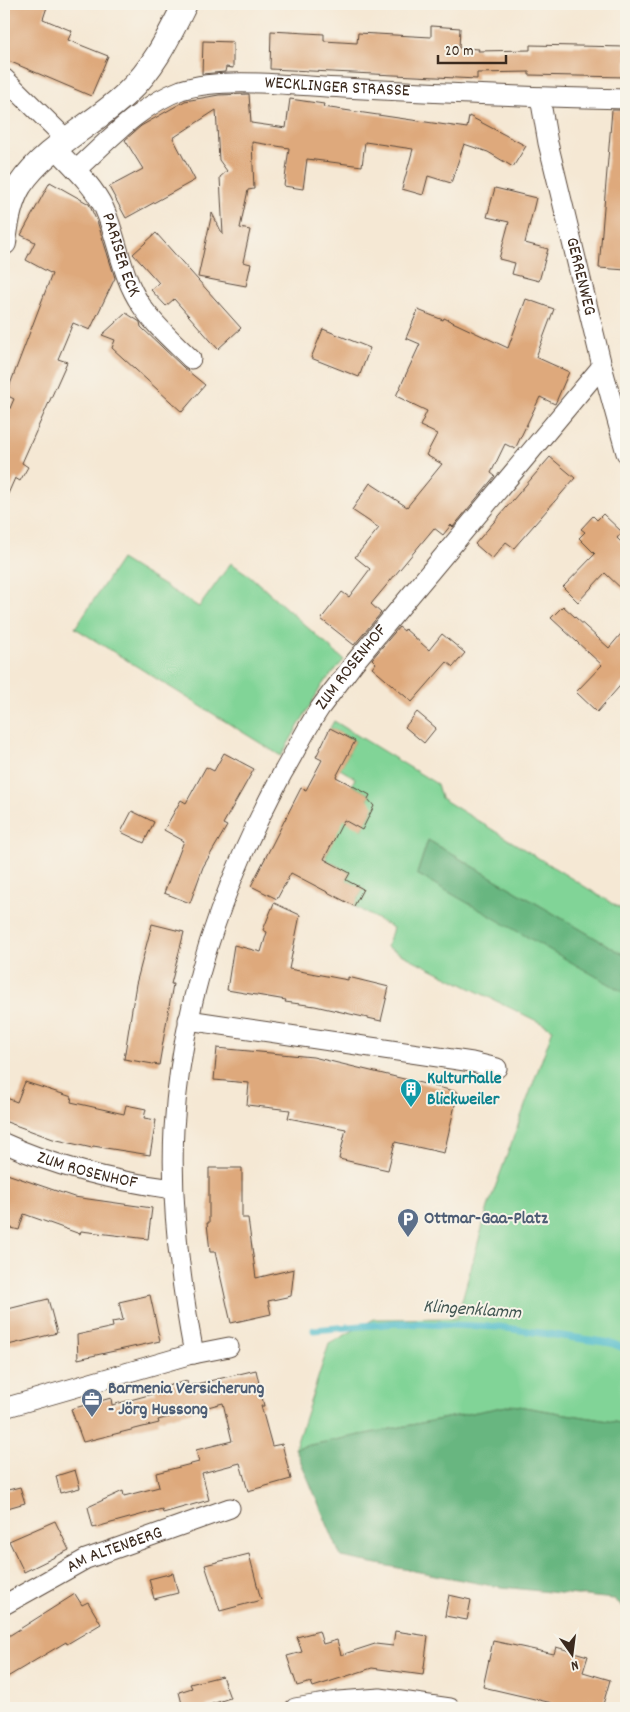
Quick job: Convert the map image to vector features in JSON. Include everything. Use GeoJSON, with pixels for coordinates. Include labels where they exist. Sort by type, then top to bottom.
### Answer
{"type":"FeatureCollection","features":[{"type":"Feature","properties":{"kind":"street"},"geometry":{"type":"LineString","coordinates":[[4,243],[12,204],[12,183],[62,144],[102,117],[129,92],[151,66],[168,39],[185,4]]}},
{"type":"Feature","properties":{"kind":"street","name":"PARISER ECK"},"geometry":{"type":"LineString","coordinates":[[4,78],[62,144],[76,170],[90,185],[105,211],[124,270],[140,304],[154,322],[190,359]]}},
{"type":"Feature","properties":{"kind":"street","name":"WECKLINGER STRASSE"},"geometry":{"type":"LineString","coordinates":[[76,170],[130,121],[158,101],[195,86],[259,84],[540,97],[626,99]]}},
{"type":"Feature","properties":{"kind":"street","name":"GERRENWEG"},"geometry":{"type":"LineString","coordinates":[[540,97],[548,143],[602,366],[626,453]]}},
{"type":"Feature","properties":{"kind":"street","name":"ZUM ROSENHOF"},"geometry":{"type":"LineString","coordinates":[[194,1354],[183,1295],[173,1189],[174,1130],[178,1080],[188,1020],[215,924],[236,871],[267,802],[320,708],[354,663],[602,366]]}},
{"type":"Feature","properties":{"kind":"street"},"geometry":{"type":"LineString","coordinates":[[188,1020],[443,1057],[498,1068]]}},
{"type":"Feature","properties":{"kind":"street","name":"ZUM ROSENHOF"},"geometry":{"type":"LineString","coordinates":[[4,1144],[29,1155],[81,1172],[128,1183],[173,1189]]}},
{"type":"Feature","properties":{"kind":"street"},"geometry":{"type":"LineString","coordinates":[[4,1408],[194,1354],[230,1347]]}},
{"type":"Feature","properties":{"kind":"street","name":"AM ALTENBERG"},"geometry":{"type":"LineString","coordinates":[[4,1605],[86,1559],[230,1508]]}},
{"type":"Feature","properties":{"kind":"street"},"geometry":{"type":"LineString","coordinates":[[296,1708],[338,1701],[380,1698],[450,1708]]}},
{"type":"Feature","properties":{"kind":"green space"},"geometry":{"type":"Polygon","coordinates":[[[121,559],[199,607],[231,563],[250,576],[344,660],[322,685],[281,756],[75,628],[121,559]]]}},
{"type":"Feature","properties":{"kind":"green space"},"geometry":{"type":"Polygon","coordinates":[[[334,721],[437,784],[441,798],[626,912],[626,956],[428,840],[417,874],[626,991],[626,1424],[512,1405],[295,1448],[329,1344],[374,1319],[457,1318],[488,1207],[553,1029],[387,947],[393,928],[354,906],[363,889],[346,880],[350,873],[327,860],[326,856],[332,843],[329,841],[329,802],[362,830],[373,808],[366,804],[370,795],[352,785],[355,778],[340,769],[355,741],[330,728],[334,721]]]}},
{"type":"Feature","properties":{"kind":"green space"},"geometry":{"type":"Polygon","coordinates":[[[428,840],[626,956],[625,993],[417,874],[428,840]]]}},
{"type":"Feature","properties":{"kind":"green space"},"geometry":{"type":"Polygon","coordinates":[[[512,1405],[626,1424],[626,1609],[614,1599],[493,1586],[341,1557],[295,1448],[512,1405]]]}},
{"type":"Feature","properties":{"kind":"building"},"geometry":{"type":"Polygon","coordinates":[[[4,4],[48,4],[43,19],[72,31],[68,40],[108,56],[91,96],[4,59],[4,4]]]}},
{"type":"Feature","properties":{"kind":"building"},"geometry":{"type":"Polygon","coordinates":[[[431,26],[460,28],[459,48],[479,49],[478,51],[530,50],[530,45],[626,47],[626,77],[529,75],[529,72],[477,73],[477,79],[270,69],[271,31],[324,34],[324,41],[357,43],[358,33],[431,37],[431,26]]]}},
{"type":"Feature","properties":{"kind":"building"},"geometry":{"type":"Polygon","coordinates":[[[203,41],[233,42],[233,68],[226,67],[225,72],[202,74],[203,41]]]}},
{"type":"Feature","properties":{"kind":"building"},"geometry":{"type":"Polygon","coordinates":[[[249,94],[251,123],[286,128],[290,99],[324,104],[323,107],[467,128],[469,116],[526,146],[513,167],[488,152],[464,144],[451,183],[428,176],[423,195],[402,189],[413,149],[365,142],[362,166],[307,159],[303,189],[284,186],[289,148],[252,142],[254,189],[248,190],[240,228],[250,230],[243,262],[251,264],[246,286],[198,277],[212,213],[223,235],[220,177],[227,171],[219,160],[216,110],[173,138],[195,180],[126,218],[109,187],[143,169],[125,140],[141,126],[185,101],[219,95],[249,94]]]}},
{"type":"Feature","properties":{"kind":"building"},"geometry":{"type":"Polygon","coordinates":[[[612,110],[626,110],[626,270],[599,268],[612,110]]]}},
{"type":"Feature","properties":{"kind":"building"},"geometry":{"type":"Polygon","coordinates":[[[50,182],[89,204],[98,224],[115,278],[90,330],[73,323],[58,359],[67,362],[22,463],[28,467],[20,481],[15,478],[4,503],[4,422],[14,399],[6,395],[52,274],[26,260],[35,242],[21,235],[50,182]]]}},
{"type":"Feature","properties":{"kind":"building"},"geometry":{"type":"Polygon","coordinates":[[[495,188],[536,198],[525,243],[548,249],[539,281],[512,274],[515,263],[499,259],[509,222],[487,217],[495,188]]]}},
{"type":"Feature","properties":{"kind":"building"},"geometry":{"type":"Polygon","coordinates":[[[156,233],[241,328],[218,349],[174,299],[166,306],[151,290],[159,283],[133,254],[156,233]]]}},
{"type":"Feature","properties":{"kind":"building"},"geometry":{"type":"Polygon","coordinates":[[[526,299],[554,309],[536,357],[569,372],[555,404],[540,397],[515,449],[505,444],[491,473],[495,476],[453,527],[451,525],[443,535],[434,528],[371,604],[381,613],[354,645],[321,619],[342,592],[349,597],[370,569],[355,557],[379,528],[352,510],[370,483],[407,507],[442,464],[426,455],[437,434],[420,426],[427,411],[396,396],[420,344],[406,338],[418,310],[443,320],[444,318],[508,348],[526,299]]]}},
{"type":"Feature","properties":{"kind":"building"},"geometry":{"type":"Polygon","coordinates":[[[126,313],[140,322],[141,327],[205,385],[182,412],[112,348],[115,340],[102,335],[126,313]]]}},
{"type":"Feature","properties":{"kind":"building"},"geometry":{"type":"Polygon","coordinates":[[[323,329],[370,348],[359,377],[311,358],[323,329]]]}},
{"type":"Feature","properties":{"kind":"building"},"geometry":{"type":"Polygon","coordinates":[[[550,457],[575,478],[514,548],[506,542],[492,559],[475,544],[550,457]]]}},
{"type":"Feature","properties":{"kind":"building"},"geometry":{"type":"Polygon","coordinates":[[[603,514],[622,532],[617,538],[626,547],[626,593],[605,573],[578,602],[563,587],[595,554],[579,538],[585,532],[581,529],[593,516],[597,520],[603,514]]]}},
{"type":"Feature","properties":{"kind":"building"},"geometry":{"type":"Polygon","coordinates":[[[563,606],[609,648],[626,628],[626,679],[597,712],[576,692],[602,665],[551,618],[563,606]]]}},
{"type":"Feature","properties":{"kind":"building"},"geometry":{"type":"Polygon","coordinates":[[[399,627],[404,631],[405,629],[429,650],[442,634],[465,653],[453,667],[447,662],[412,702],[372,668],[376,663],[372,659],[399,627]]]}},
{"type":"Feature","properties":{"kind":"building"},"geometry":{"type":"Polygon","coordinates":[[[417,712],[436,728],[424,743],[405,727],[417,712]]]}},
{"type":"Feature","properties":{"kind":"building"},"geometry":{"type":"Polygon","coordinates":[[[330,728],[355,741],[336,777],[370,795],[368,799],[374,806],[362,830],[344,820],[324,859],[350,873],[346,880],[363,889],[354,906],[291,873],[277,899],[251,886],[301,788],[306,790],[322,760],[316,757],[330,728]]]}},
{"type":"Feature","properties":{"kind":"building"},"geometry":{"type":"Polygon","coordinates":[[[224,753],[254,769],[223,824],[227,826],[203,867],[190,903],[164,893],[184,841],[164,830],[181,800],[186,803],[206,767],[214,771],[224,753]]]}},
{"type":"Feature","properties":{"kind":"building"},"geometry":{"type":"Polygon","coordinates":[[[132,811],[154,822],[144,843],[121,832],[132,811]]]}},
{"type":"Feature","properties":{"kind":"building"},"geometry":{"type":"Polygon","coordinates":[[[274,903],[300,915],[289,969],[348,980],[348,977],[389,987],[381,1021],[315,1006],[285,1002],[286,1000],[227,990],[234,945],[261,952],[267,932],[263,930],[274,903]]]}},
{"type":"Feature","properties":{"kind":"building"},"geometry":{"type":"Polygon","coordinates":[[[152,924],[184,932],[171,984],[173,984],[159,1065],[124,1059],[136,984],[152,924]]]}},
{"type":"Feature","properties":{"kind":"building"},"geometry":{"type":"Polygon","coordinates":[[[217,1048],[313,1057],[458,1092],[444,1153],[395,1142],[388,1170],[339,1159],[346,1129],[288,1118],[290,1110],[247,1105],[249,1083],[214,1080],[217,1048]]]}},
{"type":"Feature","properties":{"kind":"building"},"geometry":{"type":"Polygon","coordinates":[[[25,1082],[72,1097],[71,1102],[124,1114],[126,1105],[146,1109],[144,1118],[156,1120],[150,1155],[93,1146],[92,1148],[53,1139],[4,1121],[4,1097],[17,1102],[25,1082]]]}},
{"type":"Feature","properties":{"kind":"building"},"geometry":{"type":"Polygon","coordinates":[[[209,1168],[242,1168],[242,1218],[248,1218],[256,1278],[294,1269],[291,1296],[268,1301],[271,1314],[231,1323],[215,1252],[210,1252],[207,1223],[209,1223],[209,1168]]]}},
{"type":"Feature","properties":{"kind":"building"},"geometry":{"type":"Polygon","coordinates":[[[4,1173],[74,1197],[152,1208],[148,1239],[81,1231],[80,1234],[24,1214],[19,1230],[4,1226],[4,1173]]]}},
{"type":"Feature","properties":{"kind":"building"},"geometry":{"type":"Polygon","coordinates":[[[150,1295],[160,1341],[78,1359],[77,1335],[113,1327],[112,1322],[123,1320],[119,1302],[150,1295]]]}},
{"type":"Feature","properties":{"kind":"building"},"geometry":{"type":"Polygon","coordinates":[[[48,1299],[57,1333],[4,1346],[4,1310],[48,1299]]]}},
{"type":"Feature","properties":{"kind":"building"},"geometry":{"type":"Polygon","coordinates":[[[256,1370],[264,1406],[261,1406],[272,1446],[282,1444],[291,1479],[248,1491],[240,1463],[202,1473],[209,1500],[163,1513],[162,1509],[93,1528],[88,1507],[123,1491],[124,1496],[159,1487],[156,1473],[199,1462],[196,1450],[232,1441],[223,1403],[158,1420],[159,1423],[83,1442],[71,1409],[111,1398],[112,1405],[156,1393],[155,1389],[187,1381],[188,1386],[256,1370]]]}},
{"type":"Feature","properties":{"kind":"building"},"geometry":{"type":"Polygon","coordinates":[[[75,1470],[80,1488],[60,1493],[56,1476],[75,1470]]]}},
{"type":"Feature","properties":{"kind":"building"},"geometry":{"type":"Polygon","coordinates":[[[20,1487],[25,1503],[4,1509],[4,1491],[20,1487]]]}},
{"type":"Feature","properties":{"kind":"building"},"geometry":{"type":"Polygon","coordinates":[[[55,1521],[69,1550],[24,1572],[9,1541],[55,1521]]]}},
{"type":"Feature","properties":{"kind":"building"},"geometry":{"type":"Polygon","coordinates":[[[249,1554],[261,1600],[220,1611],[205,1565],[249,1554]]]}},
{"type":"Feature","properties":{"kind":"building"},"geometry":{"type":"Polygon","coordinates":[[[173,1573],[178,1593],[154,1599],[149,1579],[173,1573]]]}},
{"type":"Feature","properties":{"kind":"building"},"geometry":{"type":"Polygon","coordinates":[[[75,1594],[82,1605],[88,1602],[101,1624],[67,1644],[66,1642],[4,1679],[4,1639],[75,1594]]]}},
{"type":"Feature","properties":{"kind":"building"},"geometry":{"type":"Polygon","coordinates":[[[449,1595],[471,1600],[467,1620],[445,1616],[449,1595]]]}},
{"type":"Feature","properties":{"kind":"building"},"geometry":{"type":"Polygon","coordinates":[[[319,1631],[323,1644],[337,1640],[341,1655],[375,1644],[393,1646],[395,1631],[428,1636],[423,1675],[372,1668],[313,1687],[311,1682],[297,1686],[287,1656],[302,1652],[297,1637],[319,1631]]]}},
{"type":"Feature","properties":{"kind":"building"},"geometry":{"type":"Polygon","coordinates":[[[493,1641],[554,1654],[556,1647],[588,1656],[583,1672],[610,1680],[602,1708],[550,1708],[552,1703],[483,1687],[493,1641]]]}},
{"type":"Feature","properties":{"kind":"building"},"geometry":{"type":"Polygon","coordinates":[[[222,1676],[230,1698],[200,1708],[183,1708],[179,1692],[192,1688],[190,1684],[222,1676]]]}},
{"type":"Feature","properties":{"kind":"waterway","name":"Klingenklamm"},"geometry":{"type":"LineString","coordinates":[[314,1330],[398,1323],[499,1327],[611,1343],[626,1349]]}},
{"type":"Feature","properties":{"kind":"place","name":"Kulturhalle Blickweiler"},"geometry":{"type":"Point","coordinates":[411,1108]}},
{"type":"Feature","properties":{"kind":"place","name":"Ottmar-Gaa-Platz"},"geometry":{"type":"Point","coordinates":[408,1238]}},
{"type":"Feature","properties":{"kind":"place","name":"Barmenia Versicherung - Jörg Hussong"},"geometry":{"type":"Point","coordinates":[92,1418]}}]}
